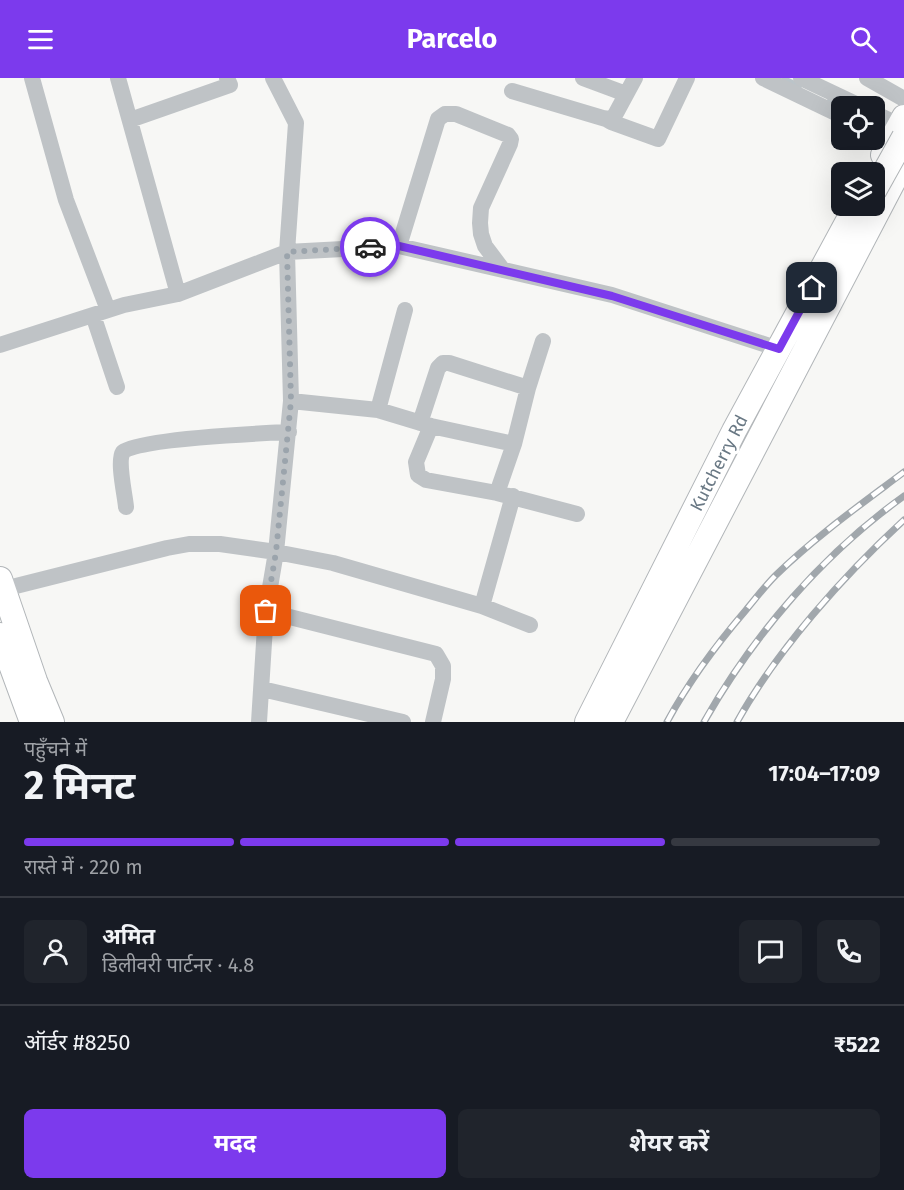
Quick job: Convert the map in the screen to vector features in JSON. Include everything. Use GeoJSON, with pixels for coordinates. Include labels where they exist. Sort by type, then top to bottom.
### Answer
{"type":"FeatureCollection","features":[{"type":"Feature","properties":{"kind":"highway"},"geometry":{"type":"LineString","coordinates":[[885,175],[895,130]]}},
{"type":"Feature","properties":{"kind":"highway"},"geometry":{"type":"LineString","coordinates":[[885,182],[904,161]]}},
{"type":"Feature","properties":{"kind":"highway","name":"Kutcherry Rd"},"geometry":{"type":"LineString","coordinates":[[587,722],[734,432],[851,216]]}},
{"type":"Feature","properties":{"kind":"highway"},"geometry":{"type":"LineString","coordinates":[[602,722],[809,311],[861,216]]}},
{"type":"Feature","properties":{"kind":"highway"},"geometry":{"type":"LineString","coordinates":[[611,722],[723,509],[867,216]]}},
{"type":"Feature","properties":{"kind":"highway"},"geometry":{"type":"LineString","coordinates":[[1,590],[43,722]]}},
{"type":"Feature","properties":{"kind":"highway"},"geometry":{"type":"LineString","coordinates":[[1,590],[52,722]]}},
{"type":"Feature","properties":{"kind":"highway"},"geometry":{"type":"LineString","coordinates":[[0,635],[32,722]]}},
{"type":"Feature","properties":{"kind":"highway"},"geometry":{"type":"LineString","coordinates":[[0,653],[26,722]]}},
{"type":"Feature","properties":{"kind":"street"},"geometry":{"type":"LineString","coordinates":[[32,78],[100,312],[117,387]]}},
{"type":"Feature","properties":{"kind":"street"},"geometry":{"type":"LineString","coordinates":[[118,78],[178,294]]}},
{"type":"Feature","properties":{"kind":"street"},"geometry":{"type":"LineString","coordinates":[[130,120],[230,85],[227,78]]}},
{"type":"Feature","properties":{"kind":"street"},"geometry":{"type":"LineString","coordinates":[[259,722],[266,611],[276,552],[291,401],[287,252],[296,123],[273,78]]}},
{"type":"Feature","properties":{"kind":"street"},"geometry":{"type":"LineString","coordinates":[[583,78],[626,94]]}},
{"type":"Feature","properties":{"kind":"street"},"geometry":{"type":"LineString","coordinates":[[606,119],[615,115],[635,78]]}},
{"type":"Feature","properties":{"kind":"street"},"geometry":{"type":"LineString","coordinates":[[512,91],[606,119],[658,139],[687,78]]}},
{"type":"Feature","properties":{"kind":"street"},"geometry":{"type":"LineString","coordinates":[[763,78],[831,111]]}},
{"type":"Feature","properties":{"kind":"street"},"geometry":{"type":"LineString","coordinates":[[801,78],[839,96]]}},
{"type":"Feature","properties":{"kind":"street"},"geometry":{"type":"LineString","coordinates":[[867,78],[904,99]]}},
{"type":"Feature","properties":{"kind":"street"},"geometry":{"type":"LineString","coordinates":[[399,246],[438,119],[445,114],[456,114],[504,133],[511,139],[481,208],[480,223],[485,246],[503,270]]}},
{"type":"Feature","properties":{"kind":"street"},"geometry":{"type":"LineString","coordinates":[[0,345],[124,305],[178,294],[287,252],[399,246],[612,296],[779,349]]}},
{"type":"Feature","properties":{"kind":"street"},"geometry":{"type":"LineString","coordinates":[[378,410],[405,310]]}},
{"type":"Feature","properties":{"kind":"street"},"geometry":{"type":"LineString","coordinates":[[482,606],[514,444],[543,341]]}},
{"type":"Feature","properties":{"kind":"street"},"geometry":{"type":"LineString","coordinates":[[528,388],[449,363],[442,363],[438,368],[416,462],[418,475],[426,480],[505,495],[577,514]]}},
{"type":"Feature","properties":{"kind":"street"},"geometry":{"type":"LineString","coordinates":[[291,401],[378,410],[425,425],[514,444]]}},
{"type":"Feature","properties":{"kind":"street"},"geometry":{"type":"LineString","coordinates":[[126,507],[121,462],[122,453],[128,447],[157,442],[289,432]]}},
{"type":"Feature","properties":{"kind":"street"},"geometry":{"type":"LineString","coordinates":[[1,590],[167,548],[189,544],[220,544],[333,563],[482,606],[530,625]]}},
{"type":"Feature","properties":{"kind":"street"},"geometry":{"type":"LineString","coordinates":[[266,611],[435,654],[443,666],[443,679],[433,722]]}},
{"type":"Feature","properties":{"kind":"street"},"geometry":{"type":"LineString","coordinates":[[262,689],[403,722]]}},
{"type":"Feature","properties":{"kind":"waterway"},"geometry":{"type":"LineString","coordinates":[[784,78],[800,86]]}},
{"type":"Feature","properties":{"kind":"railway"},"geometry":{"type":"LineString","coordinates":[[667,722],[684,692],[724,636],[772,579],[822,534],[904,472]]}},
{"type":"Feature","properties":{"kind":"railway"},"geometry":{"type":"LineString","coordinates":[[704,722],[745,658],[792,598],[845,544],[904,496]]}},
{"type":"Feature","properties":{"kind":"railway"},"geometry":{"type":"LineString","coordinates":[[737,722],[791,641],[858,565],[904,520]]}},
{"type":"Feature","properties":{"kind":"way so far"},"geometry":{"type":"LineString","coordinates":[[266,611],[276,552],[291,401],[287,252],[370,247]]}},
{"type":"Feature","properties":{"kind":"route"},"geometry":{"type":"LineString","coordinates":[[370,247],[399,246],[612,296],[779,349],[812,288]]}}]}
